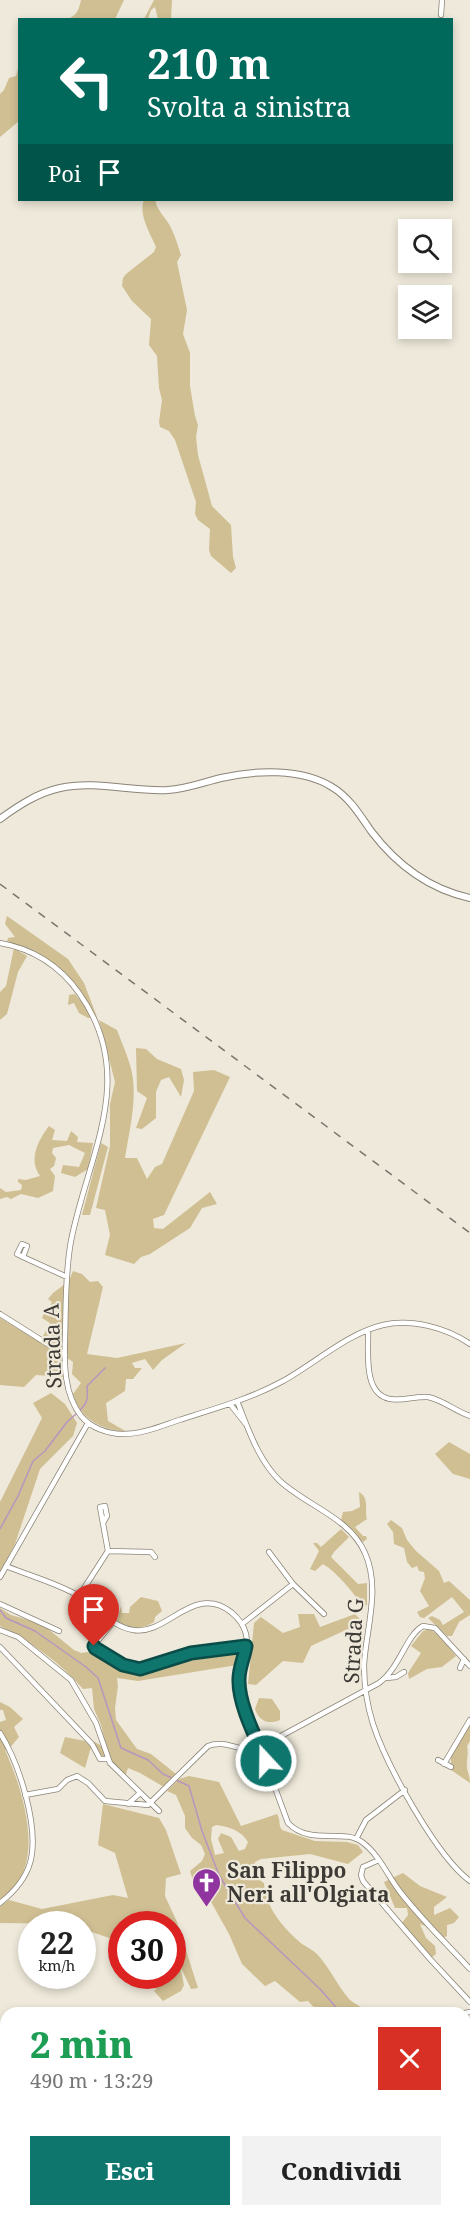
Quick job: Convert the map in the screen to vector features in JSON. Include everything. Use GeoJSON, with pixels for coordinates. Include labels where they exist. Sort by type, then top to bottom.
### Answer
{"type":"FeatureCollection","features":[{"type":"Feature","properties":{"kind":"main road"},"geometry":{"type":"LineString","coordinates":[[0,819],[38,795],[68,787],[99,785],[170,790],[239,775],[276,773],[299,775],[324,783],[343,795],[387,850],[405,867],[433,885],[470,898]]}},
{"type":"Feature","properties":{"kind":"street"},"geometry":{"type":"LineString","coordinates":[[441,15],[442,0]]}},
{"type":"Feature","properties":{"kind":"street","name":"Strada A"},"geometry":{"type":"LineString","coordinates":[[0,944],[35,955],[62,971],[89,1009],[106,1052],[107,1101],[73,1233],[67,1276],[65,1355],[67,1387],[78,1412],[88,1423],[114,1433],[132,1434],[230,1404],[283,1381],[368,1330],[388,1324],[410,1323],[447,1332],[470,1344]]}},
{"type":"Feature","properties":{"kind":"street"},"geometry":{"type":"LineString","coordinates":[[23,1257],[67,1276]]}},
{"type":"Feature","properties":{"kind":"street"},"geometry":{"type":"LineString","coordinates":[[0,1314],[65,1355]]}},
{"type":"Feature","properties":{"kind":"street"},"geometry":{"type":"LineString","coordinates":[[368,1330],[370,1378],[381,1395],[394,1400],[415,1397],[433,1398],[470,1416]]}},
{"type":"Feature","properties":{"kind":"street","name":"Strada G"},"geometry":{"type":"LineString","coordinates":[[237,1401],[265,1462],[276,1477],[291,1490],[342,1524],[355,1536],[365,1552],[371,1570],[372,1587],[364,1665],[366,1691],[376,1733],[405,1790],[438,1844],[460,1873],[470,1881]]}},
{"type":"Feature","properties":{"kind":"street","name":"Strada G"},"geometry":{"type":"LineString","coordinates":[[230,1404],[247,1426]]}},
{"type":"Feature","properties":{"kind":"street"},"geometry":{"type":"LineString","coordinates":[[0,1576],[88,1423]]}},
{"type":"Feature","properties":{"kind":"street"},"geometry":{"type":"LineString","coordinates":[[79,1596],[108,1551],[103,1523]]}},
{"type":"Feature","properties":{"kind":"street"},"geometry":{"type":"LineString","coordinates":[[108,1551],[151,1552],[155,1557]]}},
{"type":"Feature","properties":{"kind":"street"},"geometry":{"type":"LineString","coordinates":[[268,1552],[293,1584],[324,1614]]}},
{"type":"Feature","properties":{"kind":"street"},"geometry":{"type":"LineString","coordinates":[[6,1566],[79,1596],[131,1630],[145,1630],[192,1606],[206,1603],[226,1608],[242,1624],[246,1635],[239,1687],[243,1704],[289,1825],[310,1835],[356,1839],[370,1849],[406,1899],[470,1969]]}},
{"type":"Feature","properties":{"kind":"street"},"geometry":{"type":"LineString","coordinates":[[242,1624],[293,1584]]}},
{"type":"Feature","properties":{"kind":"street"},"geometry":{"type":"LineString","coordinates":[[0,1604],[59,1631]]}},
{"type":"Feature","properties":{"kind":"street"},"geometry":{"type":"LineString","coordinates":[[114,1621],[94,1647],[132,1668],[147,1668],[195,1653],[246,1646]]}},
{"type":"Feature","properties":{"kind":"street"},"geometry":{"type":"LineString","coordinates":[[25,1795],[60,1788],[67,1780],[77,1776],[86,1781],[103,1800],[144,1806],[151,1803],[202,1750],[210,1745],[221,1743],[247,1750],[260,1747],[366,1691],[386,1678],[400,1659],[414,1633],[423,1626],[435,1628],[470,1666]]}},
{"type":"Feature","properties":{"kind":"street"},"geometry":{"type":"LineString","coordinates":[[0,1630],[18,1637],[71,1680],[98,1726],[108,1759],[159,1811]]}},
{"type":"Feature","properties":{"kind":"street"},"geometry":{"type":"LineString","coordinates":[[0,1647],[92,1744],[100,1759],[108,1759]]}},
{"type":"Feature","properties":{"kind":"street"},"geometry":{"type":"LineString","coordinates":[[460,1668],[464,1659]]}},
{"type":"Feature","properties":{"kind":"street"},"geometry":{"type":"LineString","coordinates":[[386,1678],[396,1677],[404,1672]]}},
{"type":"Feature","properties":{"kind":"street"},"geometry":{"type":"LineString","coordinates":[[444,1764],[470,1720]]}},
{"type":"Feature","properties":{"kind":"street"},"geometry":{"type":"LineString","coordinates":[[0,1733],[16,1762],[25,1795],[32,1843],[31,1858],[22,1881],[0,1904]]}},
{"type":"Feature","properties":{"kind":"street"},"geometry":{"type":"LineString","coordinates":[[438,1760],[451,1767]]}},
{"type":"Feature","properties":{"kind":"street"},"geometry":{"type":"LineString","coordinates":[[356,1839],[366,1820],[405,1790]]}},
{"type":"Feature","properties":{"kind":"street"},"geometry":{"type":"LineString","coordinates":[[128,1804],[140,1793]]}},
{"type":"Feature","properties":{"kind":"street"},"geometry":{"type":"LineString","coordinates":[[379,1860],[363,1867],[361,1875],[363,1881],[470,2002]]}},
{"type":"Feature","properties":{"kind":"shaded area"},"geometry":{"type":"Polygon","coordinates":[[[81,0],[124,0],[115,18],[69,18],[77,12],[81,0]]]}},
{"type":"Feature","properties":{"kind":"shaded area"},"geometry":{"type":"Polygon","coordinates":[[[154,0],[172,0],[171,18],[158,18],[155,7],[151,10],[148,18],[145,18],[154,0]]]}},
{"type":"Feature","properties":{"kind":"shaded area"},"geometry":{"type":"Polygon","coordinates":[[[18,69],[18,122],[0,137],[0,94],[9,78],[16,76],[18,69]]]}},
{"type":"Feature","properties":{"kind":"shaded area"},"geometry":{"type":"Polygon","coordinates":[[[144,201],[155,201],[172,230],[181,255],[177,262],[187,310],[183,334],[190,353],[190,386],[198,425],[196,437],[198,455],[212,506],[231,525],[236,568],[231,573],[211,556],[210,529],[198,520],[195,514],[196,502],[175,440],[169,431],[160,427],[162,400],[157,356],[149,345],[151,319],[132,301],[122,286],[126,274],[154,252],[156,247],[142,211],[144,201]]]}},
{"type":"Feature","properties":{"kind":"shaded area"},"geometry":{"type":"Polygon","coordinates":[[[7,916],[68,959],[84,983],[97,1017],[88,1018],[79,1013],[74,1003],[68,1005],[69,995],[75,994],[84,1005],[87,1002],[62,970],[7,942],[8,938],[15,937],[5,924],[7,916]]]}},
{"type":"Feature","properties":{"kind":"shaded area"},"geometry":{"type":"Polygon","coordinates":[[[14,948],[27,956],[18,972],[7,1014],[0,1020],[0,992],[6,986],[14,948]]]}},
{"type":"Feature","properties":{"kind":"shaded area"},"geometry":{"type":"Polygon","coordinates":[[[99,1020],[117,1030],[129,1061],[134,1099],[125,1158],[137,1158],[147,1179],[155,1167],[162,1164],[194,1091],[193,1072],[214,1070],[230,1077],[164,1215],[153,1219],[154,1228],[163,1229],[210,1192],[217,1204],[202,1208],[190,1228],[150,1254],[141,1257],[134,1264],[105,1255],[110,1235],[105,1210],[96,1208],[110,1146],[110,1104],[115,1082],[99,1020]]]}},
{"type":"Feature","properties":{"kind":"shaded area"},"geometry":{"type":"Polygon","coordinates":[[[136,1048],[146,1049],[157,1059],[181,1069],[184,1080],[181,1097],[169,1077],[161,1080],[156,1092],[156,1118],[142,1129],[136,1128],[147,1098],[137,1091],[136,1048]]]}},
{"type":"Feature","properties":{"kind":"shaded area"},"geometry":{"type":"Polygon","coordinates":[[[49,1126],[55,1130],[52,1140],[67,1141],[71,1131],[78,1137],[77,1142],[93,1143],[88,1169],[75,1177],[61,1173],[63,1165],[79,1167],[85,1153],[69,1145],[53,1148],[52,1153],[56,1158],[54,1166],[50,1169],[55,1176],[53,1191],[38,1198],[21,1194],[11,1199],[7,1197],[0,1199],[0,1188],[6,1192],[21,1190],[22,1185],[18,1179],[26,1180],[40,1176],[36,1170],[36,1150],[49,1126]]]}},
{"type":"Feature","properties":{"kind":"shaded area"},"geometry":{"type":"Polygon","coordinates":[[[101,1143],[108,1147],[90,1215],[82,1215],[101,1143]]]}},
{"type":"Feature","properties":{"kind":"shaded area"},"geometry":{"type":"Polygon","coordinates":[[[73,1271],[82,1274],[90,1282],[98,1281],[103,1287],[87,1354],[117,1358],[186,1343],[162,1360],[153,1370],[145,1359],[132,1363],[135,1368],[142,1368],[133,1379],[126,1379],[125,1391],[106,1403],[108,1421],[127,1432],[101,1426],[81,1411],[73,1394],[81,1383],[72,1374],[73,1362],[41,1340],[50,1323],[42,1318],[52,1302],[48,1299],[69,1281],[73,1271]]]}},
{"type":"Feature","properties":{"kind":"shaded area"},"geometry":{"type":"Polygon","coordinates":[[[0,1318],[65,1357],[65,1377],[36,1375],[24,1387],[0,1385],[0,1318]]]}},
{"type":"Feature","properties":{"kind":"shaded area"},"geometry":{"type":"Polygon","coordinates":[[[51,1393],[65,1404],[77,1423],[73,1436],[40,1469],[15,1544],[0,1573],[0,1502],[42,1418],[33,1403],[51,1393]]]}},
{"type":"Feature","properties":{"kind":"shaded area"},"geometry":{"type":"Polygon","coordinates":[[[449,1442],[470,1454],[470,1479],[453,1474],[435,1454],[449,1442]]]}},
{"type":"Feature","properties":{"kind":"shaded area"},"geometry":{"type":"Polygon","coordinates":[[[359,1492],[366,1501],[367,1519],[355,1527],[363,1536],[366,1536],[367,1539],[363,1542],[359,1541],[341,1520],[343,1512],[360,1507],[359,1492]]]}},
{"type":"Feature","properties":{"kind":"shaded area"},"geometry":{"type":"Polygon","coordinates":[[[391,1520],[402,1528],[407,1540],[416,1551],[439,1571],[444,1583],[449,1581],[470,1600],[470,1615],[459,1622],[452,1636],[447,1636],[428,1618],[432,1616],[440,1620],[443,1625],[464,1612],[452,1597],[424,1618],[420,1617],[417,1612],[429,1606],[420,1591],[425,1578],[424,1572],[419,1571],[417,1566],[412,1568],[407,1562],[404,1548],[394,1544],[393,1532],[387,1524],[391,1520]]]}},
{"type":"Feature","properties":{"kind":"shaded area"},"geometry":{"type":"Polygon","coordinates":[[[341,1529],[349,1537],[331,1557],[358,1584],[367,1583],[367,1605],[363,1606],[340,1578],[323,1564],[315,1571],[310,1569],[319,1551],[313,1543],[321,1547],[341,1529]]]}},
{"type":"Feature","properties":{"kind":"shaded area"},"geometry":{"type":"Polygon","coordinates":[[[141,1597],[158,1601],[162,1611],[155,1617],[154,1622],[135,1628],[117,1621],[121,1606],[122,1613],[129,1613],[130,1607],[141,1597]]]}},
{"type":"Feature","properties":{"kind":"shaded area"},"geometry":{"type":"Polygon","coordinates":[[[0,1608],[11,1615],[42,1624],[74,1650],[81,1653],[88,1652],[140,1672],[172,1666],[197,1658],[242,1653],[237,1665],[138,1681],[117,1678],[116,1720],[137,1749],[151,1754],[176,1774],[164,1787],[128,1768],[125,1777],[110,1761],[102,1762],[97,1758],[98,1750],[90,1744],[93,1741],[107,1749],[94,1709],[92,1688],[83,1689],[44,1653],[0,1626],[0,1608]]]}},
{"type":"Feature","properties":{"kind":"shaded area"},"geometry":{"type":"Polygon","coordinates":[[[298,1614],[314,1614],[320,1627],[355,1614],[363,1622],[311,1646],[303,1663],[283,1661],[256,1685],[248,1684],[254,1623],[261,1617],[283,1633],[300,1627],[298,1614]]]}},
{"type":"Feature","properties":{"kind":"shaded area"},"geometry":{"type":"Polygon","coordinates":[[[430,1629],[441,1637],[456,1656],[442,1667],[427,1669],[409,1679],[408,1673],[421,1653],[411,1646],[423,1631],[430,1629]]]}},
{"type":"Feature","properties":{"kind":"shaded area"},"geometry":{"type":"Polygon","coordinates":[[[259,1698],[272,1699],[280,1711],[280,1720],[268,1722],[259,1716],[255,1709],[259,1698]]]}},
{"type":"Feature","properties":{"kind":"shaded area"},"geometry":{"type":"Polygon","coordinates":[[[0,1702],[10,1707],[23,1719],[14,1727],[19,1737],[8,1750],[5,1750],[22,1797],[26,1815],[28,1850],[19,1880],[0,1901],[0,1722],[6,1720],[3,1710],[0,1710],[0,1702]]]}},
{"type":"Feature","properties":{"kind":"shaded area"},"geometry":{"type":"Polygon","coordinates":[[[470,1722],[467,1765],[470,1783],[451,1770],[451,1746],[457,1744],[470,1722]]]}},
{"type":"Feature","properties":{"kind":"shaded area"},"geometry":{"type":"Polygon","coordinates":[[[65,1737],[85,1741],[91,1747],[85,1768],[60,1753],[65,1737]]]}},
{"type":"Feature","properties":{"kind":"shaded area"},"geometry":{"type":"Polygon","coordinates":[[[189,1776],[219,1782],[241,1826],[277,1814],[282,1830],[315,1841],[347,1842],[358,1845],[363,1852],[348,1864],[310,1854],[261,1859],[255,1862],[255,1877],[264,1883],[268,1901],[282,1924],[302,1944],[317,1954],[349,1999],[360,2007],[314,2007],[308,2001],[300,2002],[275,1981],[265,1986],[242,1964],[210,1900],[198,1897],[190,1871],[202,1861],[205,1854],[201,1845],[185,1828],[185,1816],[176,1795],[167,1791],[179,1779],[189,1776]],[[216,1825],[212,1827],[211,1839],[215,1855],[224,1853],[218,1839],[221,1833],[231,1837],[239,1851],[245,1849],[248,1842],[234,1830],[216,1825]]]}},
{"type":"Feature","properties":{"kind":"shaded area"},"geometry":{"type":"Polygon","coordinates":[[[103,1804],[159,1818],[166,1830],[181,1874],[166,1878],[165,1896],[172,1911],[108,1911],[108,1938],[96,1933],[96,1911],[18,1911],[18,1923],[0,1923],[0,1906],[9,1900],[42,1909],[113,1895],[128,1898],[115,1853],[98,1845],[103,1804]]]}},
{"type":"Feature","properties":{"kind":"shaded area"},"geometry":{"type":"Polygon","coordinates":[[[403,1873],[420,1886],[447,1897],[434,1907],[434,1915],[450,1908],[459,1917],[454,1923],[447,1925],[447,1936],[443,1938],[433,1929],[420,1924],[426,1938],[435,1946],[436,1954],[430,1959],[401,1924],[408,1915],[407,1908],[395,1908],[384,1882],[403,1873]]]}},
{"type":"Feature","properties":{"kind":"shaded area"},"geometry":{"type":"Polygon","coordinates":[[[186,1950],[198,1988],[191,1989],[186,1979],[186,1950]]]}},
{"type":"Feature","properties":{"kind":"shaded area"},"geometry":{"type":"Polygon","coordinates":[[[156,1989],[182,1989],[163,2001],[154,1991],[156,1989]]]}},
{"type":"Feature","properties":{"kind":"waterway"},"geometry":{"type":"LineString","coordinates":[[80,1410],[87,1400],[87,1386],[105,1368]]}},
{"type":"Feature","properties":{"kind":"waterway"},"geometry":{"type":"LineString","coordinates":[[0,1529],[33,1461],[45,1451],[76,1414]]}},
{"type":"Feature","properties":{"kind":"waterway"},"geometry":{"type":"LineString","coordinates":[[0,1610],[6,1618],[35,1631],[98,1678],[121,1748],[148,1760],[163,1774],[172,1778]]}},
{"type":"Feature","properties":{"kind":"waterway"},"geometry":{"type":"LineString","coordinates":[[176,1780],[189,1786],[202,1831],[219,1875],[245,1918],[320,1989],[336,2007]]}},
{"type":"Feature","properties":{"kind":"railway"},"geometry":{"type":"LineString","coordinates":[[0,884],[470,1233]]}},
{"type":"Feature","properties":{"kind":"place","name":"San Filippo Neri all'Olgiata"},"geometry":{"type":"Point","coordinates":[206,1908]}},
{"type":"Feature","properties":{"kind":"route"},"geometry":{"type":"LineString","coordinates":[[94,1646],[123,1665],[140,1669],[191,1653],[246,1646],[240,1668],[239,1687],[243,1704],[266,1761]]}}]}
